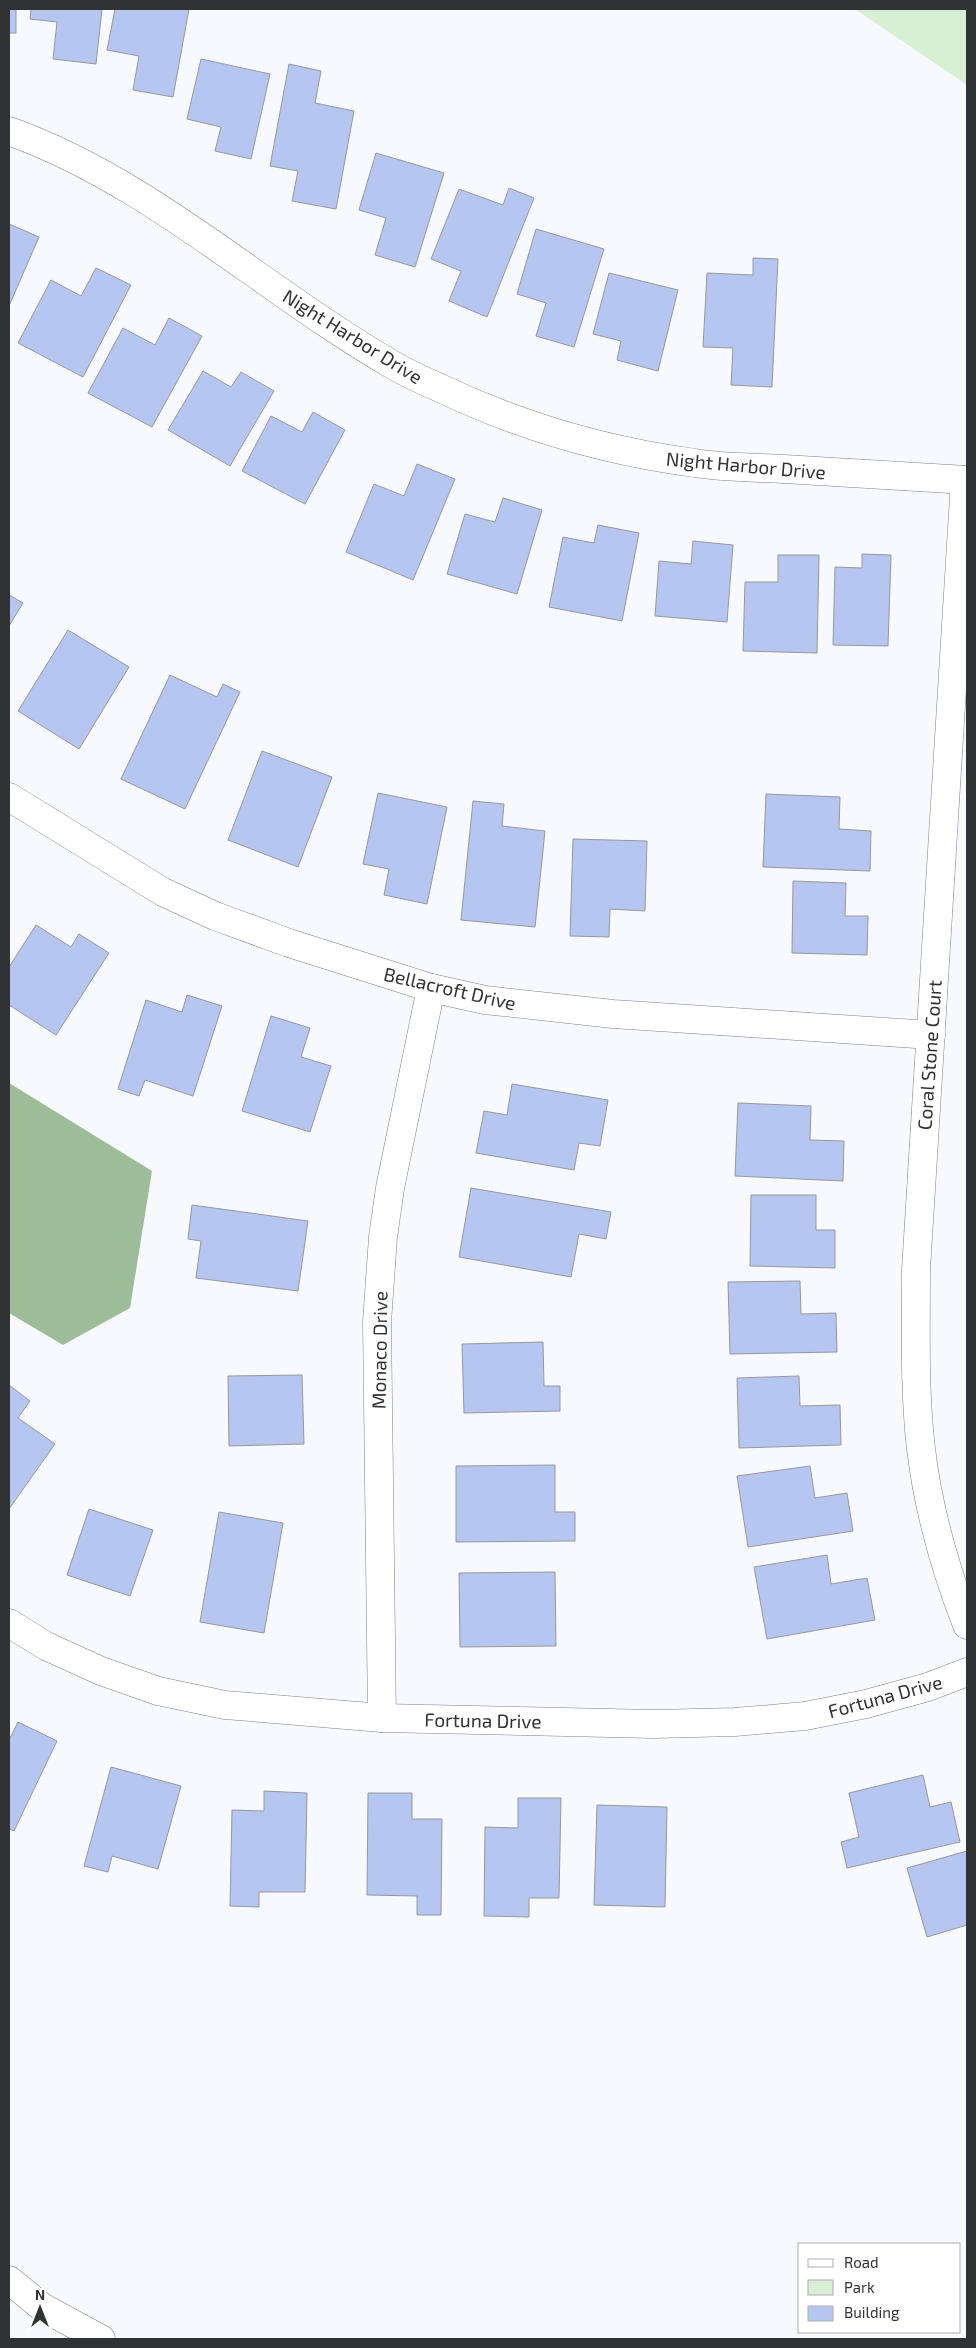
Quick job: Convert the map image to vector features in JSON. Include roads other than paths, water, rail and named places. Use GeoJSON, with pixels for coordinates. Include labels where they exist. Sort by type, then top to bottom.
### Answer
{"type":"FeatureCollection","features":[{"type":"Feature","properties":{"kind":"street","name":"Night Harbor Drive"},"geometry":{"type":"LineString","coordinates":[[9,131],[92,168],[152,204],[214,245],[318,320],[395,367],[479,407],[514,420],[608,449],[698,464],[966,480]]}},
{"type":"Feature","properties":{"kind":"street","name":"Coral Stone Court"},"geometry":{"type":"LineString","coordinates":[[966,480],[916,1270],[915,1362],[921,1450],[937,1530],[967,1625]]}},
{"type":"Feature","properties":{"kind":"street","name":"Bellacroft Drive"},"geometry":{"type":"LineString","coordinates":[[9,798],[163,892],[215,916],[289,943],[431,988],[485,1000],[604,1013],[931,1035]]}},
{"type":"Feature","properties":{"kind":"street","name":"Monaco Drive"},"geometry":{"type":"LineString","coordinates":[[382,1718],[378,1322],[380,1279],[390,1188],[431,988]]}},
{"type":"Feature","properties":{"kind":"street","name":"Fortuna Drive"},"geometry":{"type":"LineString","coordinates":[[9,1623],[46,1646],[101,1671],[158,1691],[225,1705],[382,1718],[654,1724],[735,1722],[804,1716],[866,1704],[928,1687],[967,1672]]}},
{"type":"Feature","properties":{"kind":"street"},"geometry":{"type":"LineString","coordinates":[[9,2280],[42,2307],[101,2339]]}}]}
